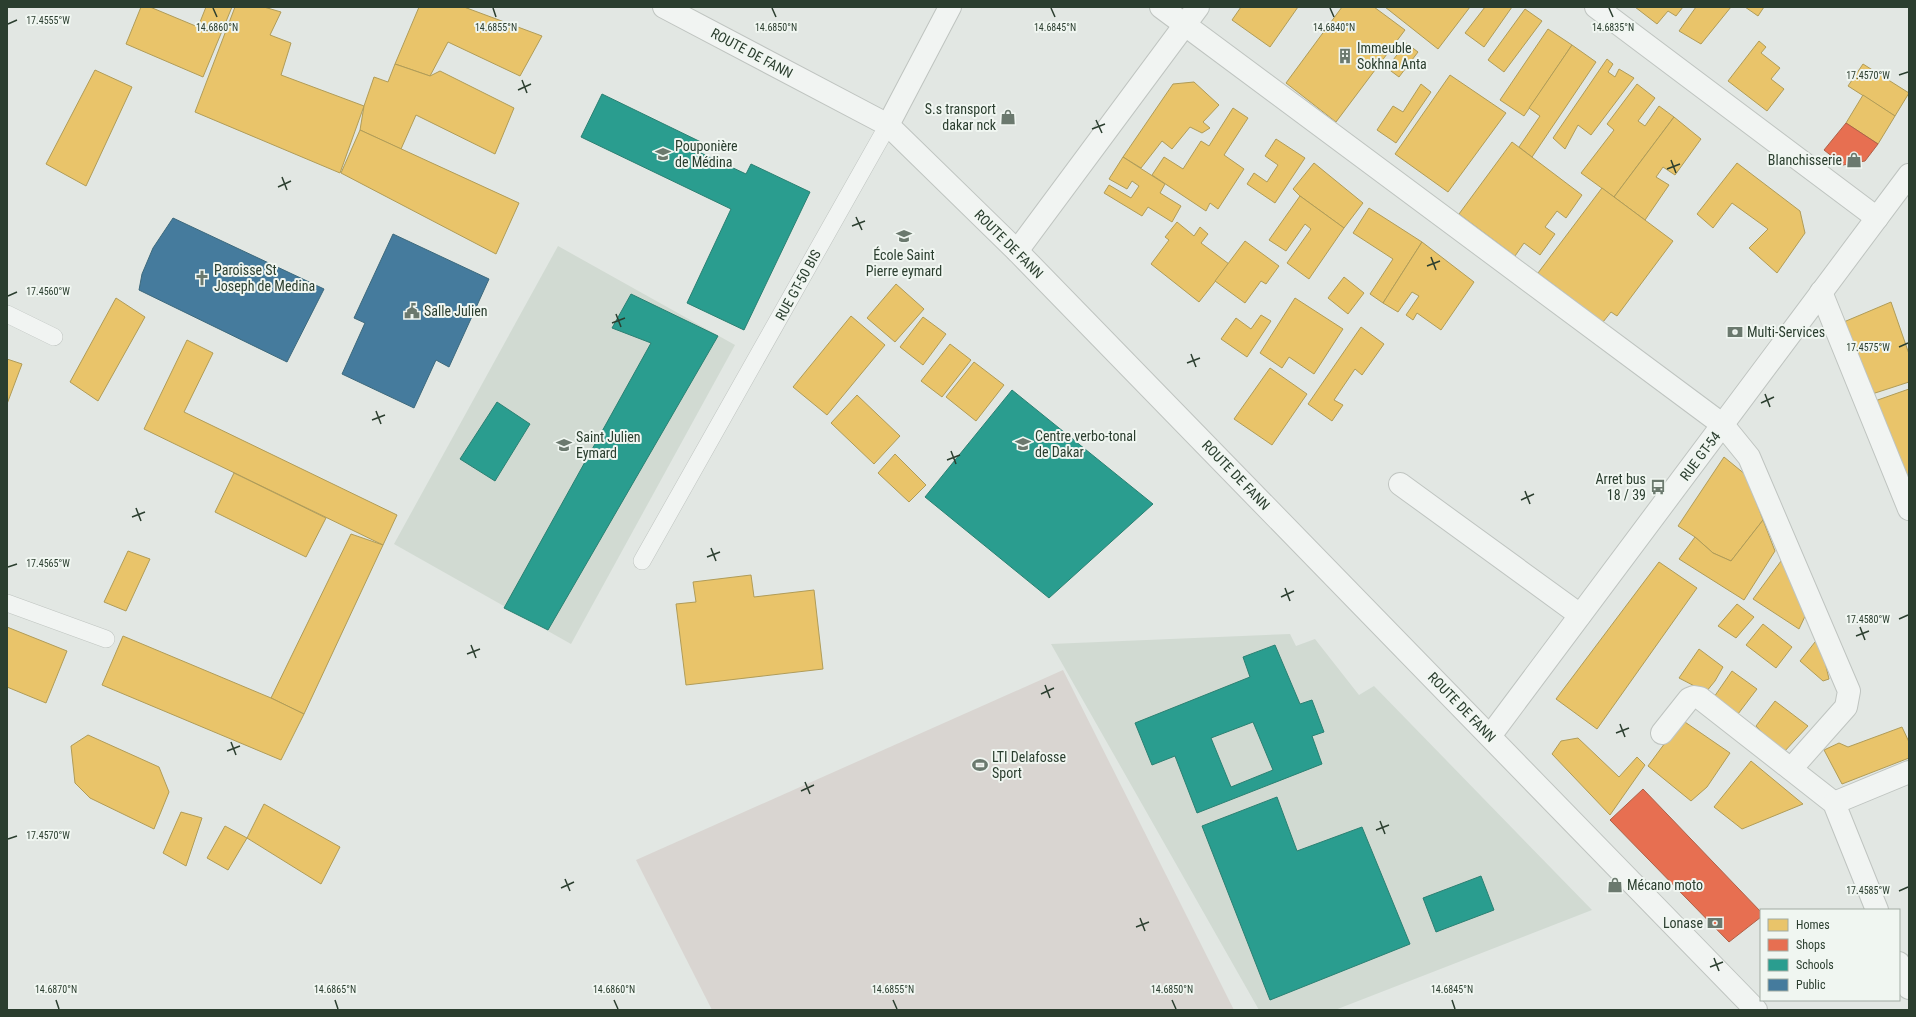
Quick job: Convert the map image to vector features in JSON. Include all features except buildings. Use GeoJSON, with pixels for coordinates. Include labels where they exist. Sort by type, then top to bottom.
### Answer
{"type":"FeatureCollection","features":[{"type":"Feature","properties":{"kind":"street","name":"ROUTE DE FANN"},"geometry":{"type":"LineString","coordinates":[[664,7],[888,125],[1017,250],[1756,1010]]}},
{"type":"Feature","properties":{"kind":"street","name":"RUE GT-50 BIS"},"geometry":{"type":"LineString","coordinates":[[888,125],[950,7]]}},
{"type":"Feature","properties":{"kind":"street"},"geometry":{"type":"LineString","coordinates":[[1161,7],[1723,425],[1749,457],[1849,691],[1846,707],[1791,769]]}},
{"type":"Feature","properties":{"kind":"street"},"geometry":{"type":"LineString","coordinates":[[1017,250],[1198,7]]}},
{"type":"Feature","properties":{"kind":"street"},"geometry":{"type":"LineString","coordinates":[[1596,7],[1877,218]]}},
{"type":"Feature","properties":{"kind":"street","name":"RUE GT-54"},"geometry":{"type":"LineString","coordinates":[[1490,736],[1909,175]]}},
{"type":"Feature","properties":{"kind":"street"},"geometry":{"type":"LineString","coordinates":[[1821,292],[1909,509]]}},
{"type":"Feature","properties":{"kind":"street"},"geometry":{"type":"LineString","coordinates":[[1400,484],[1580,615]]}},
{"type":"Feature","properties":{"kind":"street"},"geometry":{"type":"LineString","coordinates":[[1662,733],[1689,699],[1694,697],[1700,698],[1834,803],[1877,909]]}},
{"type":"Feature","properties":{"kind":"street"},"geometry":{"type":"LineString","coordinates":[[1834,803],[1909,772]]}},
{"type":"Feature","properties":{"kind":"street"},"geometry":{"type":"LineString","coordinates":[[1900,966],[1909,988]]}},
{"type":"Feature","properties":{"kind":"lane","name":"RUE GT-50 BIS"},"geometry":{"type":"LineString","coordinates":[[642,561],[888,125]]}},
{"type":"Feature","properties":{"kind":"lane"},"geometry":{"type":"LineString","coordinates":[[7,314],[54,337]]}},
{"type":"Feature","properties":{"kind":"lane"},"geometry":{"type":"LineString","coordinates":[[7,603],[106,639]]}},
{"type":"Feature","properties":{"kind":"shaded area","name":"Saint Julien Eymard"},"geometry":{"type":"Polygon","coordinates":[[[558,246],[735,345],[571,644],[394,544],[558,246]]]}},
{"type":"Feature","properties":{"kind":"shaded area"},"geometry":{"type":"Polygon","coordinates":[[[1290,634],[1296,646],[1315,639],[1359,695],[1374,686],[1592,910],[1335,1010],[1259,1010],[1051,644],[1290,634]]]}},
{"type":"Feature","properties":{"kind":"shaded area","name":"LTI Delafosse Sport"},"geometry":{"type":"Polygon","coordinates":[[[1063,670],[1234,1010],[712,1010],[636,860],[1063,670]]]}},
{"type":"Feature","properties":{"kind":"place","name":"Immeuble Sokhna Anta"},"geometry":{"type":"Point","coordinates":[1345,56]}},
{"type":"Feature","properties":{"kind":"place","name":"S.s transport dakar nck"},"geometry":{"type":"Point","coordinates":[1008,117]}},
{"type":"Feature","properties":{"kind":"place","name":"Pouponière de Médina"},"geometry":{"type":"Point","coordinates":[663,154]}},
{"type":"Feature","properties":{"kind":"place","name":"Blanchisserie"},"geometry":{"type":"Point","coordinates":[1854,160]}},
{"type":"Feature","properties":{"kind":"place","name":"École Saint Pierre eymard"},"geometry":{"type":"Point","coordinates":[904,236]}},
{"type":"Feature","properties":{"kind":"place","name":"Paroisse St Joseph de Medina"},"geometry":{"type":"Point","coordinates":[202,278]}},
{"type":"Feature","properties":{"kind":"place","name":"Salle Julien"},"geometry":{"type":"Point","coordinates":[412,311]}},
{"type":"Feature","properties":{"kind":"place","name":"Multi-Services"},"geometry":{"type":"Point","coordinates":[1735,332]}},
{"type":"Feature","properties":{"kind":"place","name":"Centre verbo-tonal de Dakar"},"geometry":{"type":"Point","coordinates":[1023,444]}},
{"type":"Feature","properties":{"kind":"place","name":"Saint Julien Eymard"},"geometry":{"type":"Point","coordinates":[564,445]}},
{"type":"Feature","properties":{"kind":"place","name":"Arret bus 18 / 39"},"geometry":{"type":"Point","coordinates":[1658,487]}},
{"type":"Feature","properties":{"kind":"place","name":"LTI Delafosse Sport"},"geometry":{"type":"Point","coordinates":[980,765]}},
{"type":"Feature","properties":{"kind":"place","name":"Mécano moto"},"geometry":{"type":"Point","coordinates":[1615,885]}},
{"type":"Feature","properties":{"kind":"place","name":"Lonase"},"geometry":{"type":"Point","coordinates":[1715,923]}}]}
